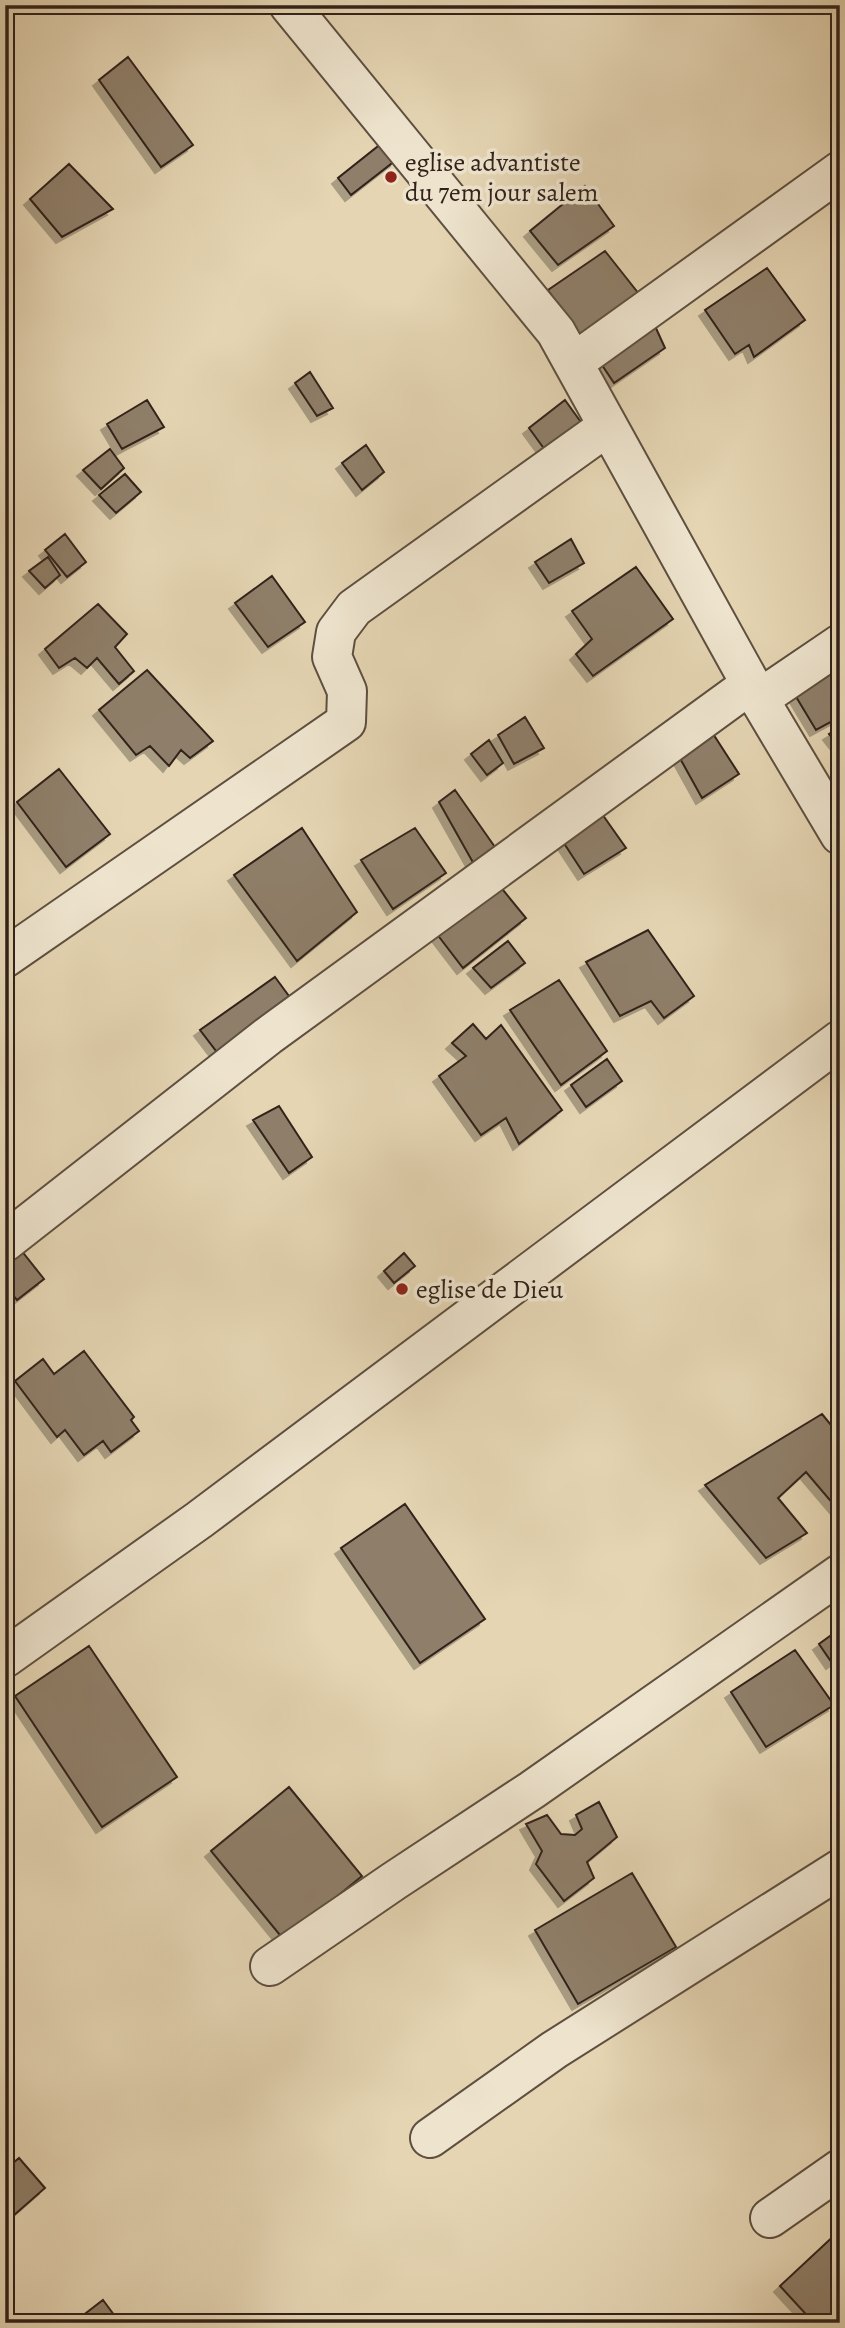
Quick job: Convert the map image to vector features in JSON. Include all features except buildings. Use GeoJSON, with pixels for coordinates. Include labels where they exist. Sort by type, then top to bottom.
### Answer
{"type":"FeatureCollection","features":[{"type":"Feature","properties":{"kind":"street"},"geometry":{"type":"LineString","coordinates":[[289,5],[556,332],[755,692],[840,835]]}},
{"type":"Feature","properties":{"kind":"street"},"geometry":{"type":"LineString","coordinates":[[573,363],[840,171]]}},
{"type":"Feature","properties":{"kind":"street"},"geometry":{"type":"LineString","coordinates":[[5,958],[346,722],[347,691],[332,657],[336,632],[354,608],[608,426]]}},
{"type":"Feature","properties":{"kind":"street"},"geometry":{"type":"LineString","coordinates":[[5,1242],[268,1036],[755,692],[840,643]]}},
{"type":"Feature","properties":{"kind":"street"},"geometry":{"type":"LineString","coordinates":[[5,1658],[199,1520],[840,1040]]}},
{"type":"Feature","properties":{"kind":"street"},"geometry":{"type":"LineString","coordinates":[[270,1966],[532,1790],[840,1574]]}},
{"type":"Feature","properties":{"kind":"street"},"geometry":{"type":"LineString","coordinates":[[430,2138],[554,2050],[840,1869]]}},
{"type":"Feature","properties":{"kind":"street"},"geometry":{"type":"LineString","coordinates":[[770,2218],[840,2169]]}},
{"type":"Feature","properties":{"kind":"place","name":"eglise advantiste du 7em jour salem"},"geometry":{"type":"Point","coordinates":[391,177]}},
{"type":"Feature","properties":{"kind":"place","name":"eglise de Dieu"},"geometry":{"type":"Point","coordinates":[402,1289]}}]}
